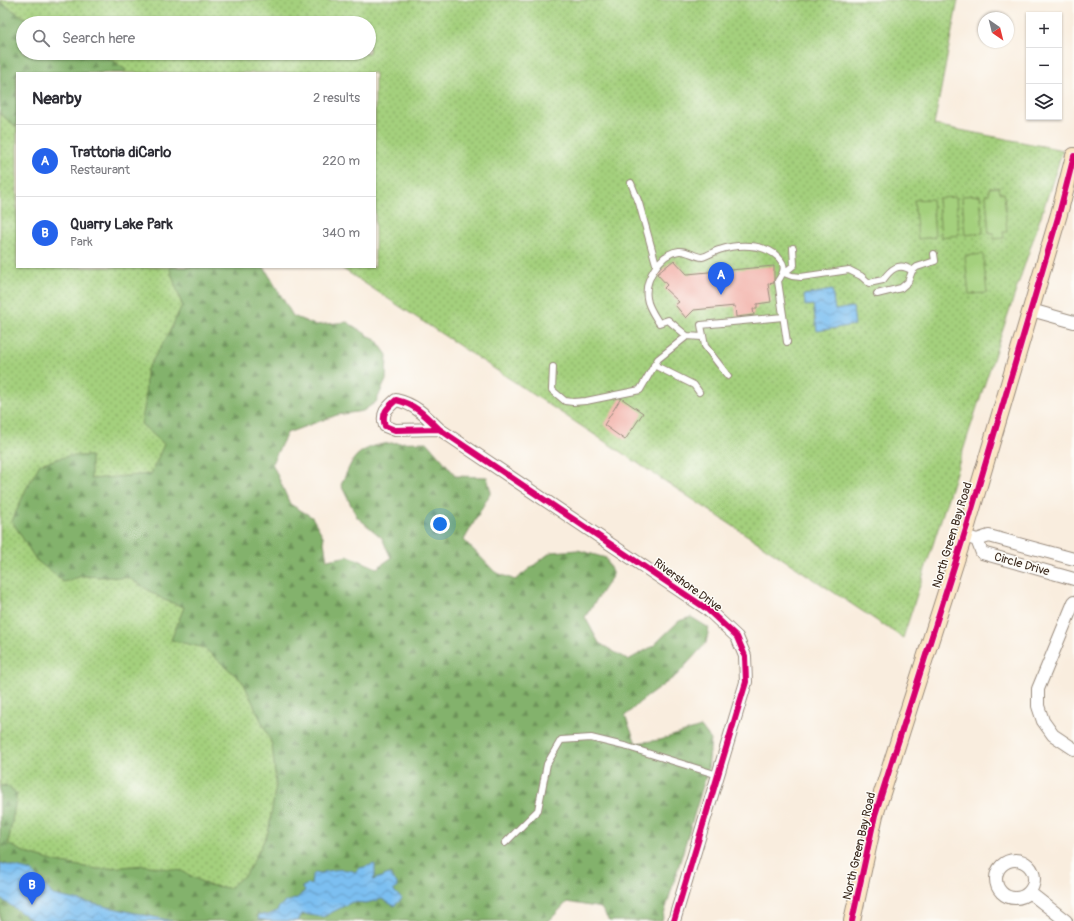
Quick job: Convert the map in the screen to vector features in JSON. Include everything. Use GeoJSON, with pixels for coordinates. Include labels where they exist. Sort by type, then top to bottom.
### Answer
{"type":"FeatureCollection","features":[{"type":"Feature","properties":{"kind":"street","name":"North Green Bay Road"},"geometry":{"type":"LineString","coordinates":[[852,921],[875,815],[970,538],[1074,156]]}},
{"type":"Feature","properties":{"kind":"street"},"geometry":{"type":"LineString","coordinates":[[1031,310],[1074,322]]}},
{"type":"Feature","properties":{"kind":"street","name":"Rivershore Drive"},"geometry":{"type":"LineString","coordinates":[[439,429],[707,609],[737,637],[745,656],[746,682],[674,921]]}},
{"type":"Feature","properties":{"kind":"street","name":"Circle Drive"},"geometry":{"type":"LineString","coordinates":[[970,538],[989,536],[1074,559]]}},
{"type":"Feature","properties":{"kind":"street","name":"Circle Drive"},"geometry":{"type":"LineString","coordinates":[[970,538],[982,553],[1074,579]]}},
{"type":"Feature","properties":{"kind":"street"},"geometry":{"type":"LineString","coordinates":[[1074,602],[1038,689],[1038,706],[1043,720],[1053,735],[1074,749]]}},
{"type":"Feature","properties":{"kind":"street"},"geometry":{"type":"LineString","coordinates":[[1029,892],[1066,921]]}},
{"type":"Feature","properties":{"kind":"lane"},"geometry":{"type":"LineString","coordinates":[[631,183],[639,203],[656,264]]}},
{"type":"Feature","properties":{"kind":"lane"},"geometry":{"type":"LineString","coordinates":[[702,337],[687,336],[668,320],[659,323],[649,304],[646,296],[656,264],[668,254],[679,251],[701,257],[719,250],[744,246],[757,247],[775,254],[781,260],[784,273]]}},
{"type":"Feature","properties":{"kind":"lane"},"geometry":{"type":"LineString","coordinates":[[787,342],[778,281],[784,273],[794,265],[793,248]]}},
{"type":"Feature","properties":{"kind":"lane"},"geometry":{"type":"LineString","coordinates":[[877,294],[901,288],[908,282],[912,271],[917,267],[933,263],[935,261],[934,254]]}},
{"type":"Feature","properties":{"kind":"lane"},"geometry":{"type":"LineString","coordinates":[[784,273],[801,277],[849,270],[861,276],[869,283],[882,280],[888,272],[898,266],[904,266],[912,271]]}},
{"type":"Feature","properties":{"kind":"lane"},"geometry":{"type":"LineString","coordinates":[[728,376],[705,346],[702,337],[701,325],[783,317]]}},
{"type":"Feature","properties":{"kind":"lane"},"geometry":{"type":"LineString","coordinates":[[553,367],[552,390],[565,401],[586,401],[640,390],[654,365],[664,353],[687,336]]}},
{"type":"Feature","properties":{"kind":"lane"},"geometry":{"type":"LineString","coordinates":[[654,365],[694,385],[699,392]]}},
{"type":"Feature","properties":{"kind":"lane"},"geometry":{"type":"LineString","coordinates":[[505,843],[538,810],[547,764],[561,740],[591,738],[628,746],[718,776]]}},
{"type":"Feature","properties":{"kind":"green space"},"geometry":{"type":"Polygon","coordinates":[[[0,0],[958,0],[934,125],[1063,150],[977,407],[903,638],[342,268],[376,268],[376,72],[44,72],[26,60],[376,60],[376,16],[16,16],[16,54],[0,43],[0,0]]]}},
{"type":"Feature","properties":{"kind":"green space"},"geometry":{"type":"Polygon","coordinates":[[[0,2],[22,16],[16,16],[16,60],[112,60],[126,70],[124,72],[16,72],[16,126],[0,114],[0,2]]]}},
{"type":"Feature","properties":{"kind":"green space"},"geometry":{"type":"Polygon","coordinates":[[[0,90],[16,102],[16,268],[204,268],[317,764],[278,893],[0,921],[0,90]]]}},
{"type":"Feature","properties":{"kind":"green space"},"geometry":{"type":"Polygon","coordinates":[[[999,187],[1000,193],[1004,193],[1007,232],[1003,232],[1004,238],[994,239],[993,233],[989,233],[986,195],[989,194],[989,188],[999,187]]]}},
{"type":"Feature","properties":{"kind":"green space"},"geometry":{"type":"Polygon","coordinates":[[[980,195],[983,233],[965,235],[962,196],[980,195]]]}},
{"type":"Feature","properties":{"kind":"green space"},"geometry":{"type":"Polygon","coordinates":[[[956,197],[959,235],[941,237],[938,198],[956,197]]]}},
{"type":"Feature","properties":{"kind":"green space"},"geometry":{"type":"Polygon","coordinates":[[[932,199],[935,237],[918,239],[914,200],[932,199]]]}},
{"type":"Feature","properties":{"kind":"green space"},"geometry":{"type":"Polygon","coordinates":[[[983,254],[987,293],[969,294],[965,256],[983,254]]]}},
{"type":"Feature","properties":{"kind":"green space"},"geometry":{"type":"Polygon","coordinates":[[[169,268],[265,268],[293,316],[315,325],[347,322],[377,341],[387,355],[386,380],[376,402],[363,411],[337,415],[287,433],[272,463],[290,504],[312,517],[323,536],[327,560],[349,556],[377,568],[391,558],[382,538],[357,517],[341,485],[353,460],[368,448],[377,445],[427,442],[456,476],[487,477],[491,492],[464,540],[495,572],[515,580],[551,552],[578,550],[606,558],[613,575],[585,617],[599,643],[628,660],[653,646],[679,621],[691,617],[709,628],[706,643],[677,675],[640,702],[625,716],[636,743],[659,740],[701,727],[711,740],[708,769],[662,921],[609,921],[601,908],[567,902],[549,921],[0,921],[0,786],[6,785],[17,794],[8,844],[26,853],[56,862],[98,869],[144,865],[182,871],[208,885],[229,888],[247,873],[268,833],[276,785],[272,744],[243,682],[204,648],[171,640],[184,607],[164,600],[129,578],[82,576],[64,582],[36,560],[12,521],[26,489],[40,464],[68,456],[91,456],[91,479],[151,474],[164,444],[141,424],[145,404],[146,371],[169,333],[182,305],[169,268]]]}},
{"type":"Feature","properties":{"kind":"water"},"geometry":{"type":"Polygon","coordinates":[[[832,290],[835,310],[853,307],[855,325],[817,331],[813,305],[805,306],[804,295],[832,290]]]}},
{"type":"Feature","properties":{"kind":"water"},"geometry":{"type":"Polygon","coordinates":[[[0,863],[32,871],[53,895],[172,921],[33,921],[0,898],[0,863]]]}},
{"type":"Feature","properties":{"kind":"water"},"geometry":{"type":"Polygon","coordinates":[[[375,864],[375,876],[373,880],[389,874],[397,883],[397,888],[393,890],[402,899],[394,906],[382,899],[366,903],[352,902],[323,917],[302,914],[298,921],[271,921],[258,919],[259,914],[268,915],[277,911],[281,905],[298,897],[305,891],[302,887],[308,884],[311,885],[312,876],[315,873],[320,874],[327,871],[338,870],[355,872],[360,868],[375,864]]]}},
{"type":"Feature","properties":{"kind":"building"},"geometry":{"type":"Polygon","coordinates":[[[674,260],[687,274],[774,266],[774,283],[768,284],[771,302],[757,304],[757,309],[753,309],[754,315],[736,317],[735,306],[694,310],[686,318],[675,305],[679,302],[664,288],[667,285],[657,274],[674,260]]]}},
{"type":"Feature","properties":{"kind":"building"},"geometry":{"type":"Polygon","coordinates":[[[621,398],[643,413],[625,440],[604,425],[621,398]]]}},
{"type":"Feature","properties":{"kind":"cycle path"},"geometry":{"type":"LineString","coordinates":[[852,921],[875,815],[967,526],[1059,214],[1074,156]]}},
{"type":"Feature","properties":{"kind":"cycle path"},"geometry":{"type":"LineString","coordinates":[[439,429],[395,430],[385,426],[384,414],[396,400],[409,404],[425,415],[439,429],[707,609],[737,637],[745,656],[746,682],[674,921]]}},
{"type":"Feature","properties":{"kind":"place","name":"Trattoria diCarlo"},"geometry":{"type":"Point","coordinates":[721,295]}},
{"type":"Feature","properties":{"kind":"place","name":"Quarry Lake Park"},"geometry":{"type":"Point","coordinates":[32,905]}}]}
